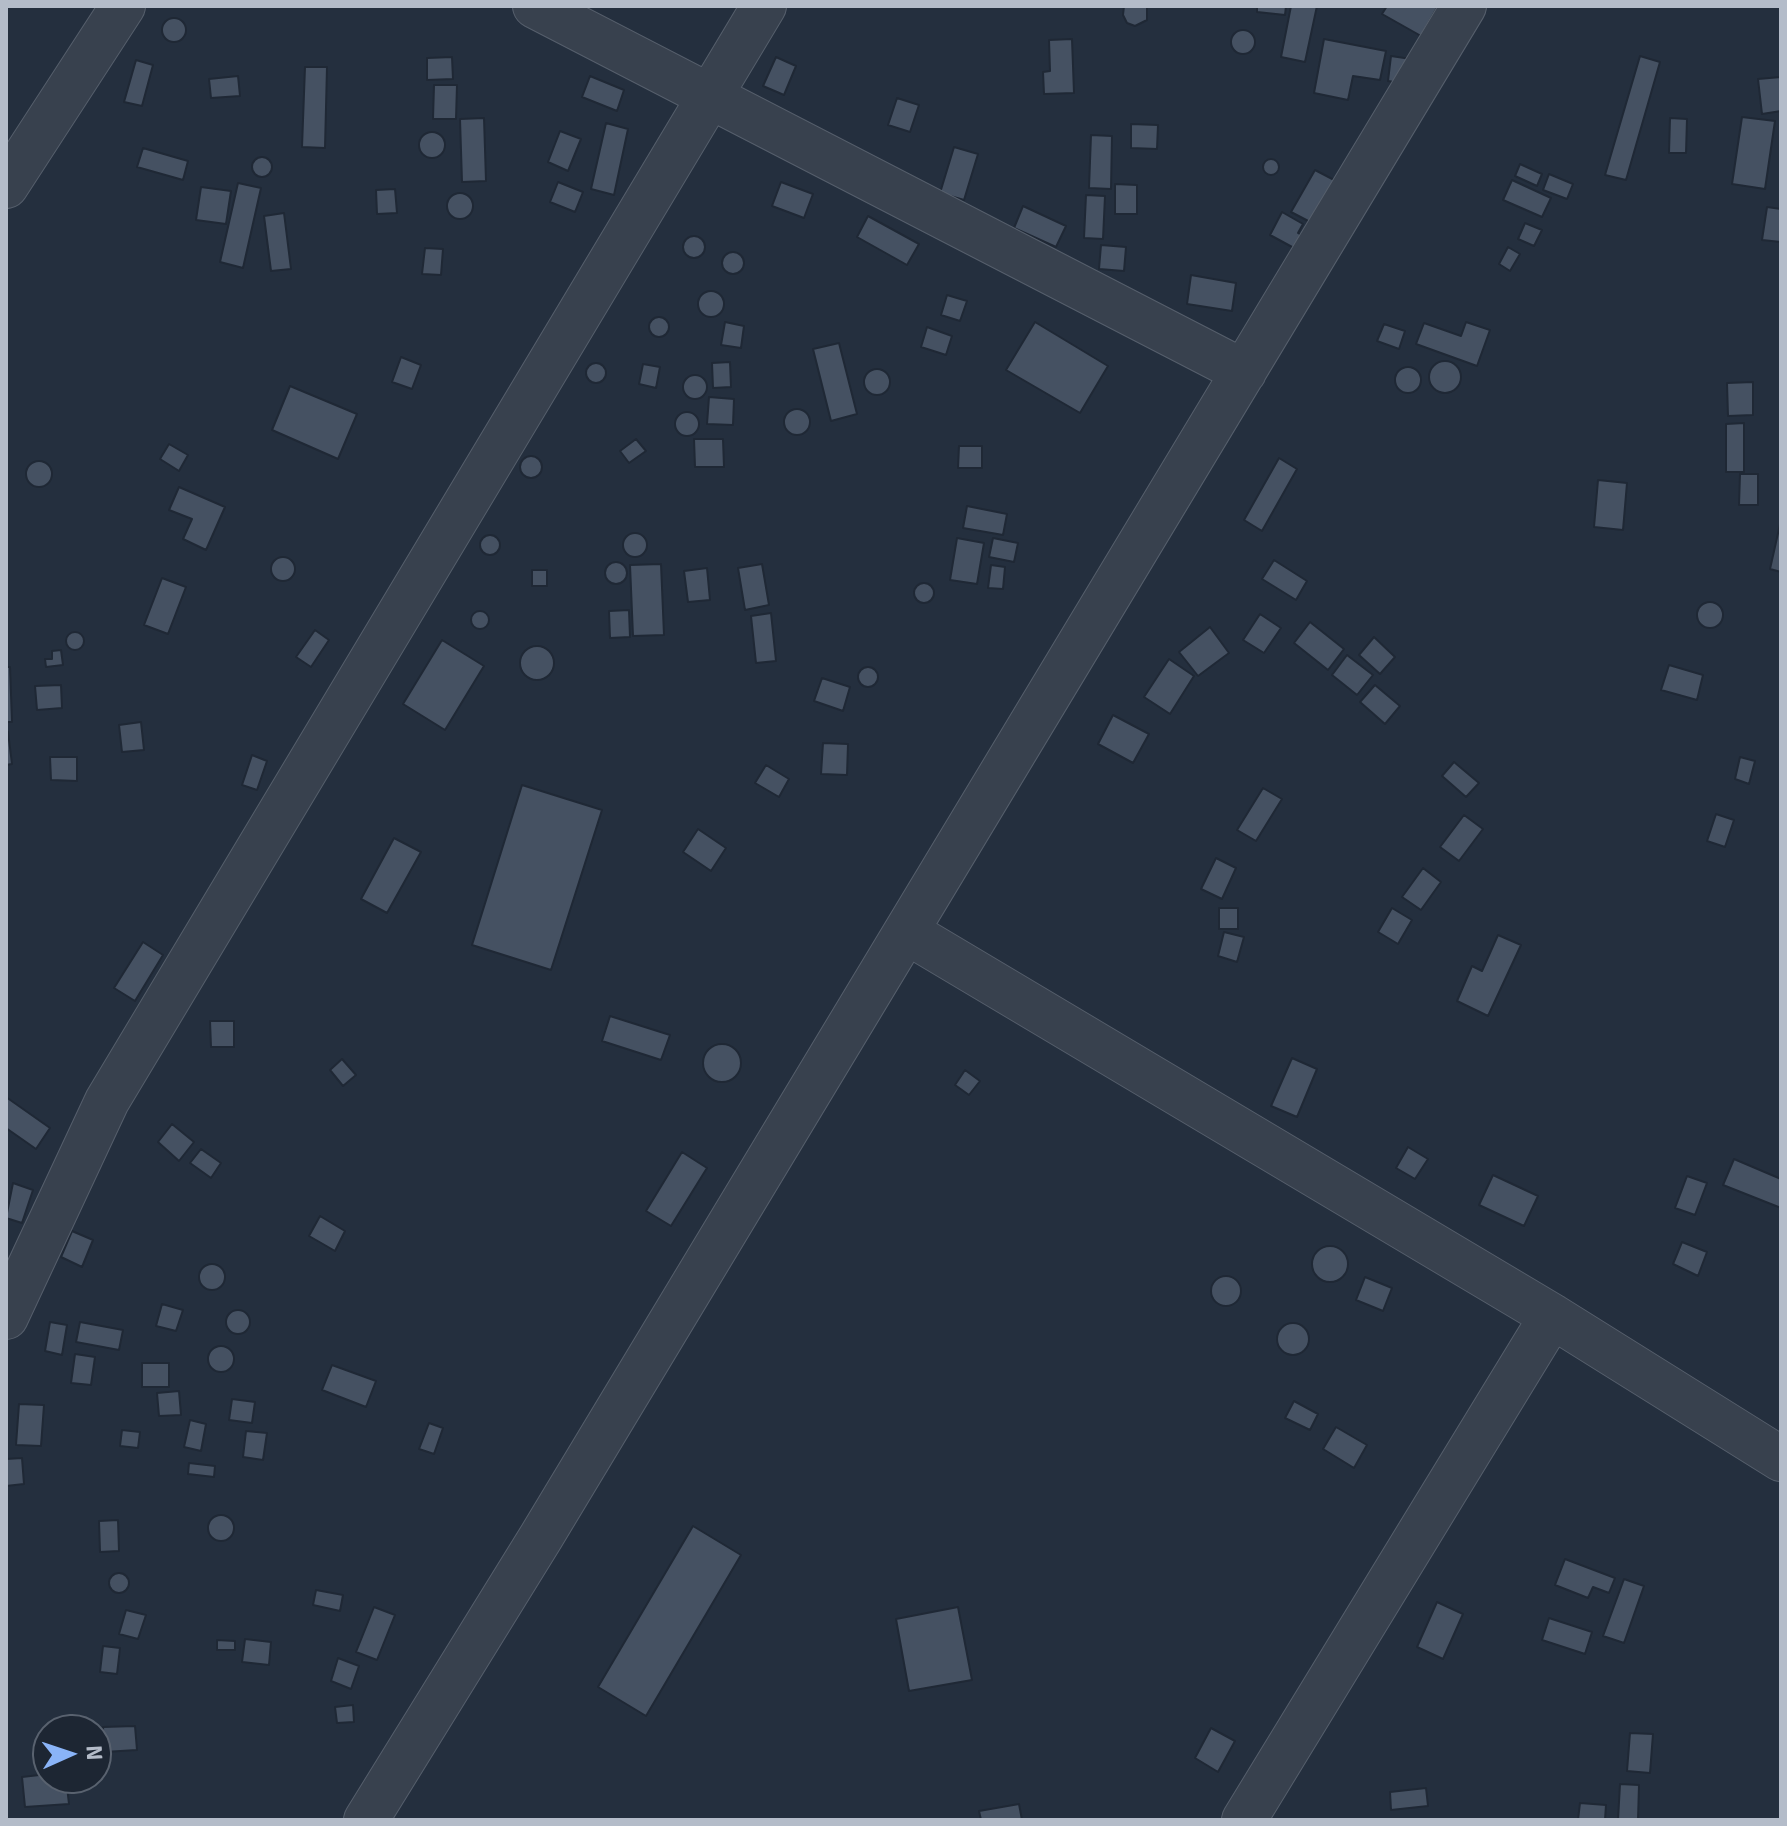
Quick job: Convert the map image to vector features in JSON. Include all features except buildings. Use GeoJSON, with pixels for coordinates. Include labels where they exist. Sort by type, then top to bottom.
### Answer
{"type":"FeatureCollection","features":[{"type":"Feature","properties":{"kind":"street"},"geometry":{"type":"LineString","coordinates":[[6,186],[123,6]]}},
{"type":"Feature","properties":{"kind":"street"},"geometry":{"type":"LineString","coordinates":[[535,6],[1244,372]]}},
{"type":"Feature","properties":{"kind":"street"},"geometry":{"type":"LineString","coordinates":[[6,1317],[107,1101],[764,6]]}},
{"type":"Feature","properties":{"kind":"street"},"geometry":{"type":"LineString","coordinates":[[366,1820],[907,932],[1464,6]]}},
{"type":"Feature","properties":{"kind":"street"},"geometry":{"type":"LineString","coordinates":[[907,932],[1552,1316],[1781,1459]]}},
{"type":"Feature","properties":{"kind":"street"},"geometry":{"type":"LineString","coordinates":[[1244,1820],[1552,1316]]}}]}
